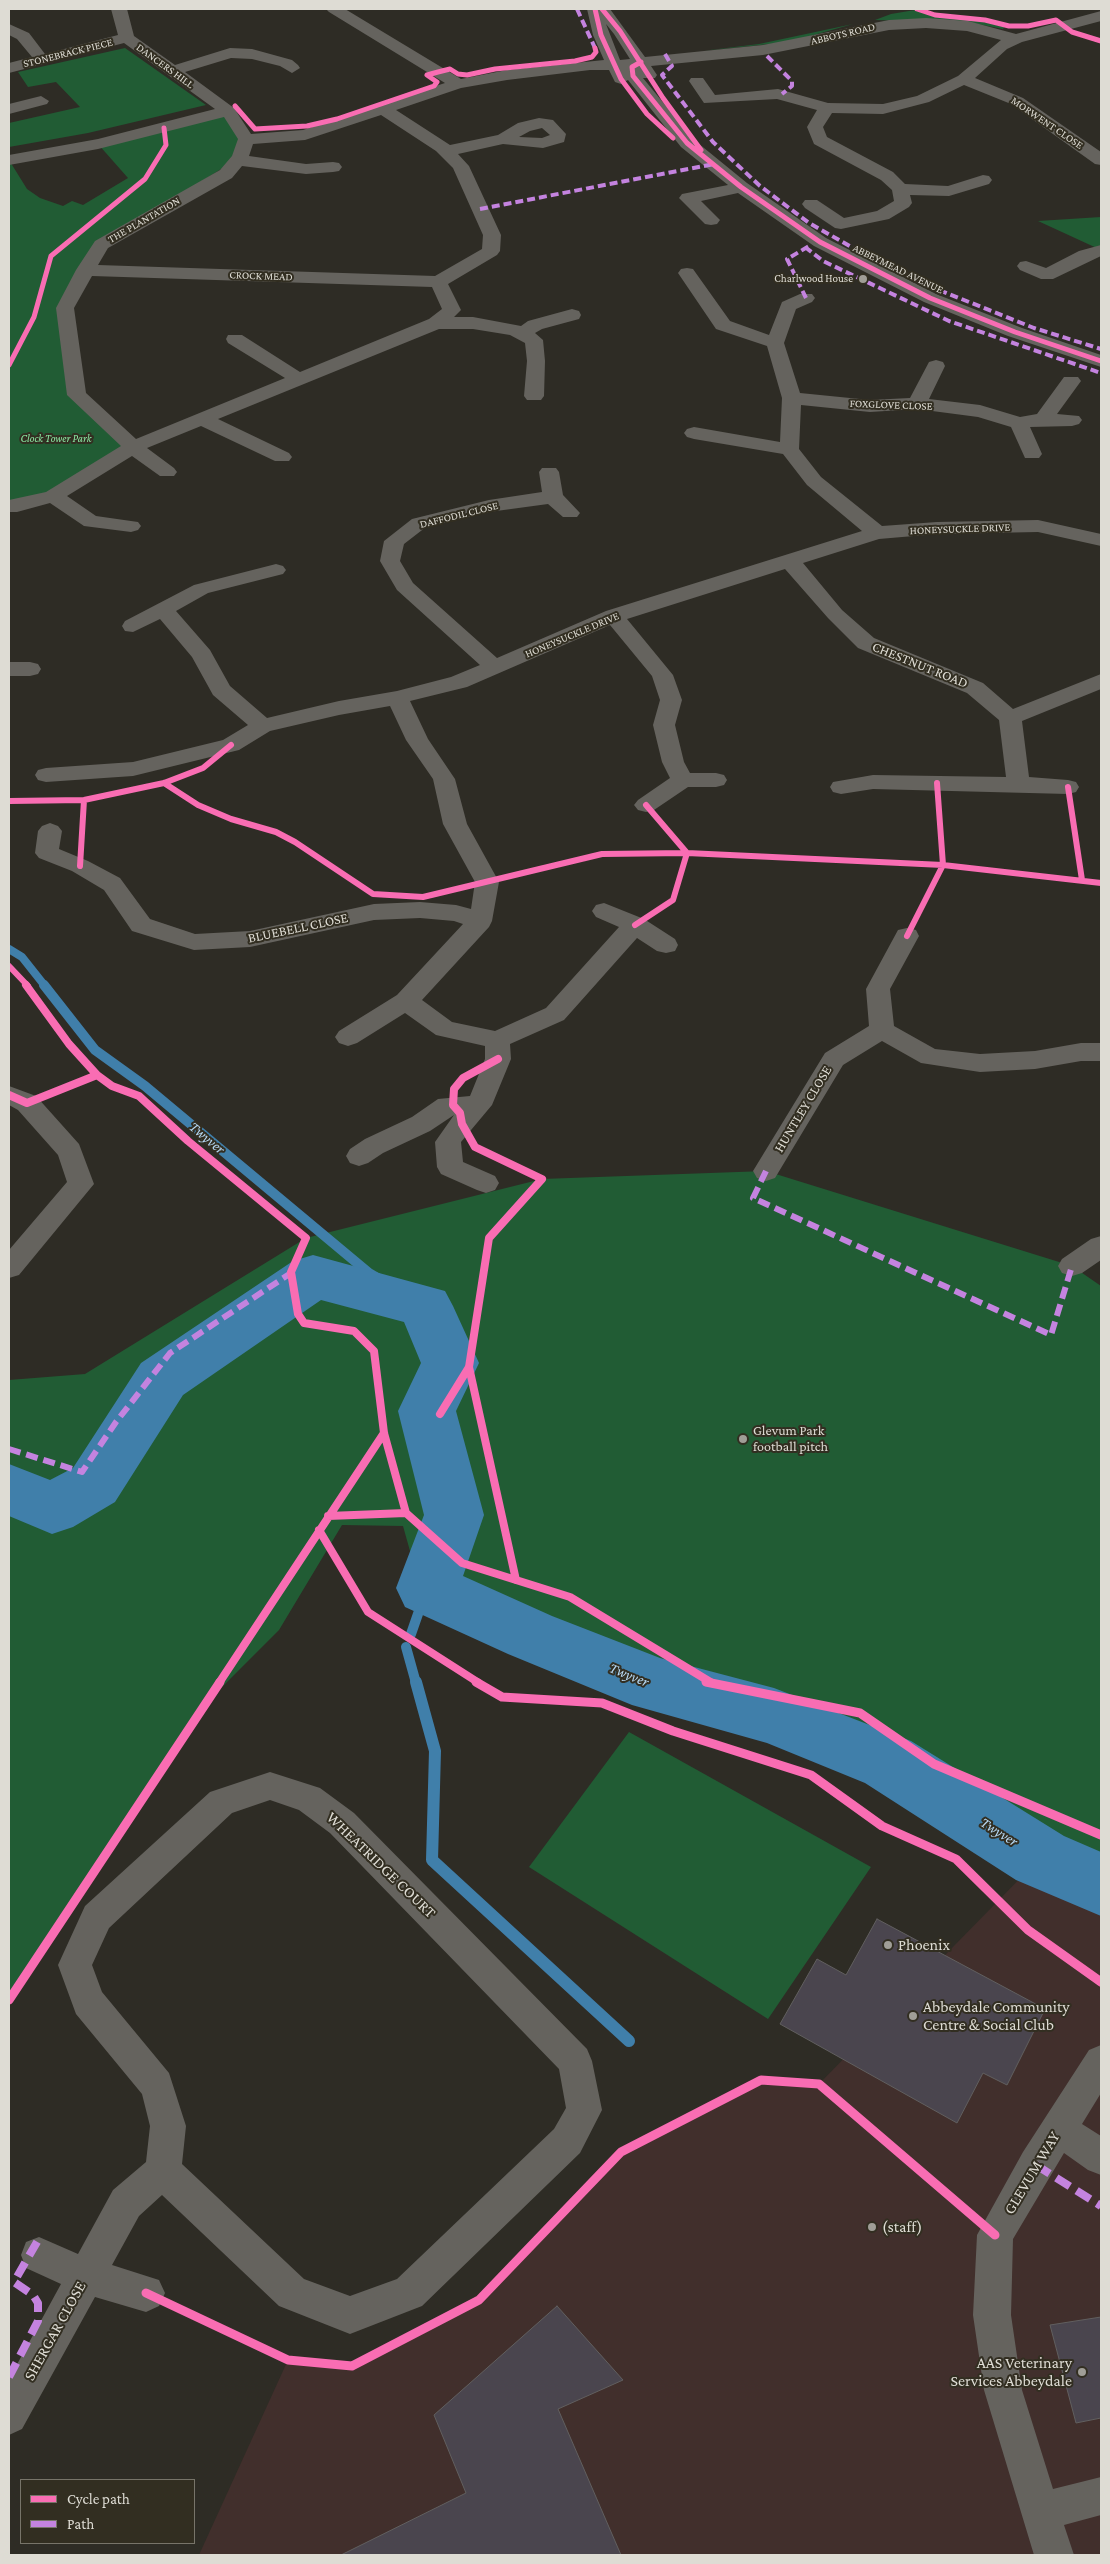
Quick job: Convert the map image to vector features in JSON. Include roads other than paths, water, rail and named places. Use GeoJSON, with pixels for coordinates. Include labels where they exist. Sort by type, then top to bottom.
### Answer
{"type":"FeatureCollection","features":[{"type":"Feature","properties":{"kind":"street","name":"DANCERS HILL"},"geometry":{"type":"LineString","coordinates":[[119,9],[127,38],[228,112]]}},
{"type":"Feature","properties":{"kind":"street"},"geometry":{"type":"LineString","coordinates":[[334,9],[458,84]]}},
{"type":"Feature","properties":{"kind":"street","name":"ABBEYMEAD AVENUE"},"geometry":{"type":"LineString","coordinates":[[595,9],[601,34],[615,66],[637,102],[659,126],[680,144],[705,156]]}},
{"type":"Feature","properties":{"kind":"street"},"geometry":{"type":"LineString","coordinates":[[602,9],[641,62]]}},
{"type":"Feature","properties":{"kind":"street"},"geometry":{"type":"LineString","coordinates":[[1079,9],[1096,18]]}},
{"type":"Feature","properties":{"kind":"street"},"geometry":{"type":"LineString","coordinates":[[857,13],[870,27]]}},
{"type":"Feature","properties":{"kind":"street"},"geometry":{"type":"LineString","coordinates":[[697,80],[710,100],[782,94],[827,108],[864,110],[902,106],[924,100],[964,79],[1001,46],[1016,39],[1096,18]]}},
{"type":"Feature","properties":{"kind":"street","name":"ABBOTS ROAD"},"geometry":{"type":"LineString","coordinates":[[615,66],[782,47],[870,27],[908,24],[958,25],[989,30],[1016,39]]}},
{"type":"Feature","properties":{"kind":"street"},"geometry":{"type":"LineString","coordinates":[[16,32],[39,29]]}},
{"type":"Feature","properties":{"kind":"street"},"geometry":{"type":"LineString","coordinates":[[16,32],[42,60]]}},
{"type":"Feature","properties":{"kind":"street","name":"STONEBRACK PIECE"},"geometry":{"type":"LineString","coordinates":[[9,68],[127,38]]}},
{"type":"Feature","properties":{"kind":"street"},"geometry":{"type":"LineString","coordinates":[[172,71],[230,53],[252,54],[286,63],[292,68]]}},
{"type":"Feature","properties":{"kind":"street"},"geometry":{"type":"LineString","coordinates":[[9,160],[98,144],[228,112],[246,139],[305,135],[458,84],[507,75],[592,68],[607,72],[615,66],[604,61],[592,68]]}},
{"type":"Feature","properties":{"kind":"street","name":"ABBEYMEAD AVENUE"},"geometry":{"type":"LineString","coordinates":[[641,62],[631,69],[641,88],[687,143],[741,186],[820,242],[930,298],[1015,332],[1101,361]]}},
{"type":"Feature","properties":{"kind":"street","name":"MORWENT CLOSE"},"geometry":{"type":"LineString","coordinates":[[964,79],[1017,101],[1101,160]]}},
{"type":"Feature","properties":{"kind":"street"},"geometry":{"type":"LineString","coordinates":[[9,109],[41,102]]}},
{"type":"Feature","properties":{"kind":"street"},"geometry":{"type":"LineString","coordinates":[[827,108],[815,127],[820,140],[835,150],[887,176],[902,196]]}},
{"type":"Feature","properties":{"kind":"street"},"geometry":{"type":"LineString","coordinates":[[9,506],[17,506],[54,496],[133,447],[436,323],[452,310],[438,282],[491,251],[492,235],[461,166],[447,151],[384,110]]}},
{"type":"Feature","properties":{"kind":"street","name":"THE PLANTATION"},"geometry":{"type":"LineString","coordinates":[[167,472],[133,447],[77,395],[65,308],[101,245],[226,174],[238,160],[246,139]]}},
{"type":"Feature","properties":{"kind":"street"},"geometry":{"type":"LineString","coordinates":[[447,151],[503,139]]}},
{"type":"Feature","properties":{"kind":"street"},"geometry":{"type":"LineString","coordinates":[[238,160],[306,169],[333,166]]}},
{"type":"Feature","properties":{"kind":"street"},"geometry":{"type":"LineString","coordinates":[[811,204],[841,224],[883,215],[902,196],[929,189],[949,191],[983,180]]}},
{"type":"Feature","properties":{"kind":"street"},"geometry":{"type":"LineString","coordinates":[[711,220],[688,198],[741,186]]}},
{"type":"Feature","properties":{"kind":"street"},"geometry":{"type":"LineString","coordinates":[[1047,275],[1085,255],[1101,250]]}},
{"type":"Feature","properties":{"kind":"street"},"geometry":{"type":"LineString","coordinates":[[1026,266],[1064,283]]}},
{"type":"Feature","properties":{"kind":"street","name":"CROCK MEAD"},"geometry":{"type":"LineString","coordinates":[[85,270],[438,282]]}},
{"type":"Feature","properties":{"kind":"street"},"geometry":{"type":"LineString","coordinates":[[687,273],[723,325],[775,343]]}},
{"type":"Feature","properties":{"kind":"street"},"geometry":{"type":"LineString","coordinates":[[789,449],[792,398],[775,343],[788,306],[806,298]]}},
{"type":"Feature","properties":{"kind":"street"},"geometry":{"type":"LineString","coordinates":[[522,333],[535,325],[572,315]]}},
{"type":"Feature","properties":{"kind":"street"},"geometry":{"type":"LineString","coordinates":[[436,323],[473,324],[515,330],[534,340],[536,361],[534,396]]}},
{"type":"Feature","properties":{"kind":"street"},"geometry":{"type":"LineString","coordinates":[[235,339],[299,379]]}},
{"type":"Feature","properties":{"kind":"street"},"geometry":{"type":"LineString","coordinates":[[917,403],[936,366]]}},
{"type":"Feature","properties":{"kind":"street"},"geometry":{"type":"LineString","coordinates":[[1043,419],[1071,381]]}},
{"type":"Feature","properties":{"kind":"street","name":"FOXGLOVE CLOSE"},"geometry":{"type":"LineString","coordinates":[[792,398],[870,406],[917,403],[980,411],[1019,423],[1043,419],[1072,420]]}},
{"type":"Feature","properties":{"kind":"street"},"geometry":{"type":"LineString","coordinates":[[202,419],[247,449],[282,457]]}},
{"type":"Feature","properties":{"kind":"street"},"geometry":{"type":"LineString","coordinates":[[1019,423],[1032,454]]}},
{"type":"Feature","properties":{"kind":"street"},"geometry":{"type":"LineString","coordinates":[[694,434],[724,435],[789,449],[814,481],[877,533]]}},
{"type":"Feature","properties":{"kind":"street"},"geometry":{"type":"LineString","coordinates":[[549,472],[553,497],[570,513]]}},
{"type":"Feature","properties":{"kind":"street"},"geometry":{"type":"LineString","coordinates":[[54,496],[91,522],[132,526]]}},
{"type":"Feature","properties":{"kind":"street","name":"DAFFODIL CLOSE"},"geometry":{"type":"LineString","coordinates":[[496,668],[404,586],[390,561],[394,542],[419,523],[489,506],[553,497]]}},
{"type":"Feature","properties":{"kind":"street","name":"HONEYSUCKLE DRIVE"},"geometry":{"type":"LineString","coordinates":[[46,775],[133,769],[231,745],[264,726],[340,708],[397,698],[459,682],[496,668],[614,616],[877,533],[937,528],[1038,526],[1101,540]]}},
{"type":"Feature","properties":{"kind":"street","name":"CHESTNUT ROAD"},"geometry":{"type":"LineString","coordinates":[[790,561],[835,614],[866,643],[910,663],[975,688],[1010,718]]}},
{"type":"Feature","properties":{"kind":"street"},"geometry":{"type":"LineString","coordinates":[[133,626],[201,589],[276,570]]}},
{"type":"Feature","properties":{"kind":"street"},"geometry":{"type":"LineString","coordinates":[[163,609],[202,655],[221,690],[264,726]]}},
{"type":"Feature","properties":{"kind":"street"},"geometry":{"type":"LineString","coordinates":[[614,616],[662,675],[671,700],[664,725],[673,762],[683,780]]}},
{"type":"Feature","properties":{"kind":"street"},"geometry":{"type":"LineString","coordinates":[[1018,784],[1010,718],[1101,681]]}},
{"type":"Feature","properties":{"kind":"street"},"geometry":{"type":"LineString","coordinates":[[348,1037],[406,1001],[480,921],[486,882],[455,824],[444,779],[417,740],[397,698]]}},
{"type":"Feature","properties":{"kind":"street"},"geometry":{"type":"LineString","coordinates":[[646,805],[683,780],[716,780]]}},
{"type":"Feature","properties":{"kind":"street"},"geometry":{"type":"LineString","coordinates":[[841,787],[872,782],[1018,784],[1068,787]]}},
{"type":"Feature","properties":{"kind":"street","name":"BLUEBELL CLOSE"},"geometry":{"type":"LineString","coordinates":[[50,831],[47,853],[80,866],[112,884],[141,925],[194,942],[250,939],[374,912],[420,910],[456,913],[480,921]]}},
{"type":"Feature","properties":{"kind":"street"},"geometry":{"type":"LineString","coordinates":[[604,912],[635,925],[666,945]]}},
{"type":"Feature","properties":{"kind":"street"},"geometry":{"type":"LineString","coordinates":[[406,1001],[445,1029],[497,1040],[555,1014],[635,925]]}},
{"type":"Feature","properties":{"kind":"street"},"geometry":{"type":"LineString","coordinates":[[907,936],[878,990],[882,1030],[930,1057],[980,1063],[1035,1060],[1081,1052],[1101,1052]]}},
{"type":"Feature","properties":{"kind":"street","name":"HUNTLEY CLOSE"},"geometry":{"type":"LineString","coordinates":[[766,1171],[834,1059],[882,1030]]}},
{"type":"Feature","properties":{"kind":"street"},"geometry":{"type":"LineString","coordinates":[[486,1183],[450,1166],[448,1142],[454,1132],[479,1105],[498,1059],[497,1040]]}},
{"type":"Feature","properties":{"kind":"street"},"geometry":{"type":"LineString","coordinates":[[9,1095],[27,1103],[70,1151],[81,1184],[9,1268]]}},
{"type":"Feature","properties":{"kind":"street"},"geometry":{"type":"LineString","coordinates":[[359,1156],[374,1146],[413,1128],[447,1106],[479,1105]]}},
{"type":"Feature","properties":{"kind":"street"},"geometry":{"type":"LineString","coordinates":[[1072,1266],[1101,1246]]}},
{"type":"Feature","properties":{"kind":"street","name":"WHEATRIDGE COURT"},"geometry":{"type":"LineString","coordinates":[[270,1786],[309,1798],[342,1823],[575,2062],[584,2110],[567,2141],[409,2293],[350,2316],[292,2293],[163,2171],[168,2126],[157,2084],[88,2002],[75,1965],[97,1917],[221,1802],[270,1786]]}},
{"type":"Feature","properties":{"kind":"street","name":"GLEVUM WAY"},"geometry":{"type":"LineString","coordinates":[[1054,2555],[1003,2390],[992,2315],[995,2235],[1101,2062]]}},
{"type":"Feature","properties":{"kind":"street"},"geometry":{"type":"LineString","coordinates":[[1059,2129],[1101,2157]]}},
{"type":"Feature","properties":{"kind":"street"},"geometry":{"type":"LineString","coordinates":[[39,2255],[86,2276],[126,2203],[163,2171]]}},
{"type":"Feature","properties":{"kind":"street","name":"SHERGAR CLOSE"},"geometry":{"type":"LineString","coordinates":[[9,2416],[86,2276],[146,2293]]}},
{"type":"Feature","properties":{"kind":"street"},"geometry":{"type":"LineString","coordinates":[[1041,2512],[1101,2496]]}},
{"type":"Feature","properties":{"kind":"waterway","name":"Twyver"},"geometry":{"type":"LineString","coordinates":[[9,949],[22,957],[45,986]]}},
{"type":"Feature","properties":{"kind":"waterway","name":"Twyver"},"geometry":{"type":"LineString","coordinates":[[44,985],[95,1050],[145,1086],[369,1273],[425,1306]]}},
{"type":"Feature","properties":{"kind":"waterway","name":"Twyver"},"geometry":{"type":"LineString","coordinates":[[9,1489],[52,1509],[94,1485],[162,1379],[313,1276],[425,1306],[450,1363],[427,1411],[454,1515],[427,1588],[530,1635],[655,1685],[774,1716],[888,1762],[1040,1858],[1101,1885]]}},
{"type":"Feature","properties":{"kind":"waterway"},"geometry":{"type":"LineString","coordinates":[[411,1634],[427,1588]]}},
{"type":"Feature","properties":{"kind":"waterway"},"geometry":{"type":"LineString","coordinates":[[406,1647],[416,1683]]}},
{"type":"Feature","properties":{"kind":"waterway"},"geometry":{"type":"LineString","coordinates":[[416,1682],[435,1751],[432,1860],[629,2041]]}},
{"type":"Feature","properties":{"kind":"place","name":"Charlwood House"},"geometry":{"type":"Point","coordinates":[863,279]}},
{"type":"Feature","properties":{"kind":"place","name":"Glevum Park football pitch"},"geometry":{"type":"Point","coordinates":[743,1439]}},
{"type":"Feature","properties":{"kind":"place","name":"Phoenix"},"geometry":{"type":"Point","coordinates":[888,1945]}},
{"type":"Feature","properties":{"kind":"place","name":"Abbeydale Community Centre & Social Club"},"geometry":{"type":"Point","coordinates":[913,2016]}},
{"type":"Feature","properties":{"kind":"place","name":"(staff)"},"geometry":{"type":"Point","coordinates":[872,2227]}},
{"type":"Feature","properties":{"kind":"place","name":"AAS Veterinary Services Abbeydale"},"geometry":{"type":"Point","coordinates":[1082,2372]}},
{"type":"Feature","properties":{"kind":"park label","name":"Clock Tower Park"},"geometry":{"type":"Point","coordinates":[56,439]}}]}
